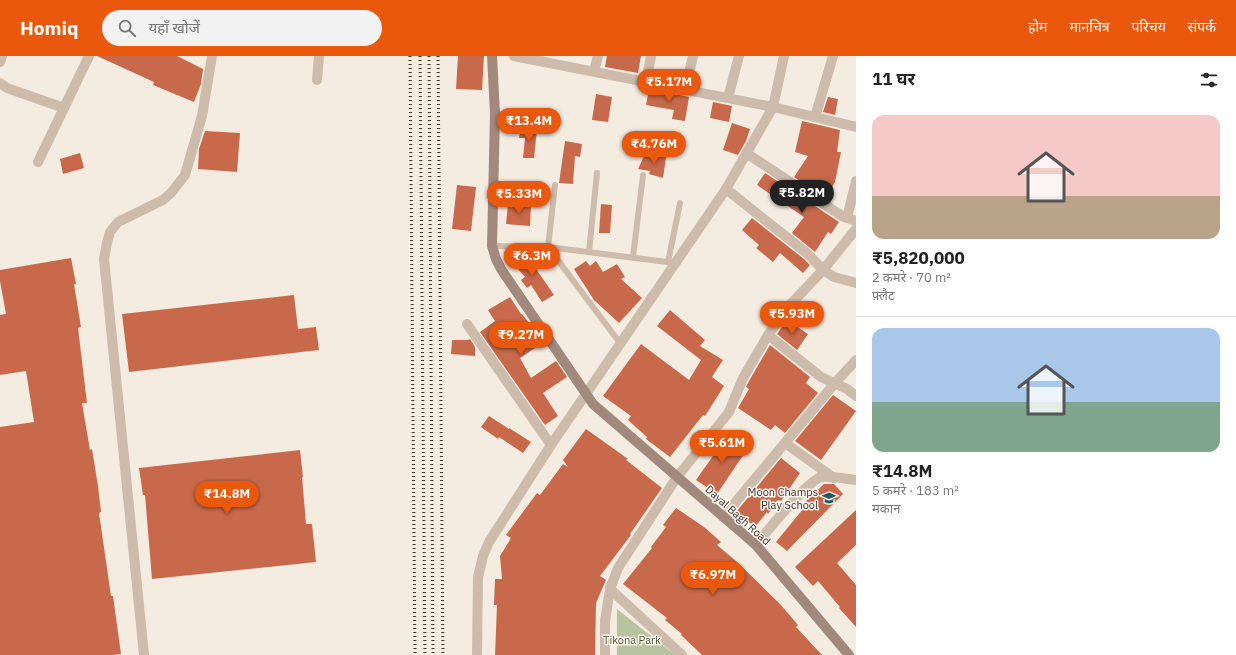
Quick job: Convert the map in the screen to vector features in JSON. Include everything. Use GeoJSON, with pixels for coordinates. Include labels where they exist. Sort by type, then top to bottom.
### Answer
{"type":"FeatureCollection","features":[{"type":"Feature","properties":{"kind":"street"},"geometry":{"type":"LineString","coordinates":[[0,62],[2,56]]}},
{"type":"Feature","properties":{"kind":"street"},"geometry":{"type":"LineString","coordinates":[[38,162],[89,56]]}},
{"type":"Feature","properties":{"kind":"street"},"geometry":{"type":"LineString","coordinates":[[144,655],[104,259],[110,232],[118,222],[163,200],[171,193],[185,175],[202,116],[212,56]]}},
{"type":"Feature","properties":{"kind":"street"},"geometry":{"type":"LineString","coordinates":[[317,80],[319,56]]}},
{"type":"Feature","properties":{"kind":"street","name":"Dayal Bagh Road"},"geometry":{"type":"LineString","coordinates":[[492,56],[495,113],[492,246],[501,269],[593,404],[756,545],[850,655]]}},
{"type":"Feature","properties":{"kind":"street"},"geometry":{"type":"LineString","coordinates":[[514,56],[563,60],[594,71],[773,107],[856,127]]}},
{"type":"Feature","properties":{"kind":"street"},"geometry":{"type":"LineString","coordinates":[[594,71],[598,56]]}},
{"type":"Feature","properties":{"kind":"street"},"geometry":{"type":"LineString","coordinates":[[646,82],[651,56]]}},
{"type":"Feature","properties":{"kind":"street"},"geometry":{"type":"LineString","coordinates":[[685,90],[693,56]]}},
{"type":"Feature","properties":{"kind":"street"},"geometry":{"type":"LineString","coordinates":[[728,98],[739,56]]}},
{"type":"Feature","properties":{"kind":"street"},"geometry":{"type":"LineString","coordinates":[[477,655],[478,577],[483,556],[489,542],[550,445],[620,343],[671,262],[726,189],[773,107],[784,56]]}},
{"type":"Feature","properties":{"kind":"street"},"geometry":{"type":"LineString","coordinates":[[815,117],[833,56]]}},
{"type":"Feature","properties":{"kind":"street"},"geometry":{"type":"LineString","coordinates":[[0,83],[7,88],[64,108]]}},
{"type":"Feature","properties":{"kind":"street"},"geometry":{"type":"LineString","coordinates":[[746,154],[842,216],[852,219],[856,181]]}},
{"type":"Feature","properties":{"kind":"street"},"geometry":{"type":"LineString","coordinates":[[726,189],[808,254],[823,270],[834,277],[856,283]]}},
{"type":"Feature","properties":{"kind":"street"},"geometry":{"type":"LineString","coordinates":[[605,655],[605,621],[610,589],[618,568],[677,477],[729,412],[743,378],[768,335],[792,303],[823,270],[856,229]]}},
{"type":"Feature","properties":{"kind":"street"},"geometry":{"type":"LineString","coordinates":[[467,324],[550,445]]}},
{"type":"Feature","properties":{"kind":"street"},"geometry":{"type":"LineString","coordinates":[[768,335],[821,377],[847,389],[856,396]]}},
{"type":"Feature","properties":{"kind":"street"},"geometry":{"type":"LineString","coordinates":[[723,517],[834,383],[856,360]]}},
{"type":"Feature","properties":{"kind":"street"},"geometry":{"type":"LineString","coordinates":[[785,443],[835,478]]}},
{"type":"Feature","properties":{"kind":"street"},"geometry":{"type":"LineString","coordinates":[[756,545],[797,497],[814,481],[823,477],[856,480]]}},
{"type":"Feature","properties":{"kind":"street"},"geometry":{"type":"LineString","coordinates":[[610,589],[682,655]]}},
{"type":"Feature","properties":{"kind":"lane"},"geometry":{"type":"LineString","coordinates":[[589,252],[597,174]]}},
{"type":"Feature","properties":{"kind":"lane"},"geometry":{"type":"LineString","coordinates":[[633,257],[643,175]]}},
{"type":"Feature","properties":{"kind":"lane"},"geometry":{"type":"LineString","coordinates":[[555,185],[548,247],[620,343]]}},
{"type":"Feature","properties":{"kind":"lane"},"geometry":{"type":"LineString","coordinates":[[492,246],[548,247],[671,262],[680,203]]}},
{"type":"Feature","properties":{"kind":"green space","name":"Tikona Park"},"geometry":{"type":"Polygon","coordinates":[[[617,609],[675,655],[617,655],[617,609]]]}},
{"type":"Feature","properties":{"kind":"building"},"geometry":{"type":"Polygon","coordinates":[[[97,56],[177,56],[203,69],[201,84],[194,102],[153,85],[154,82],[97,56]]]}},
{"type":"Feature","properties":{"kind":"building"},"geometry":{"type":"Polygon","coordinates":[[[458,56],[484,56],[482,90],[456,89],[458,56]]]}},
{"type":"Feature","properties":{"kind":"building"},"geometry":{"type":"Polygon","coordinates":[[[607,56],[641,56],[638,73],[605,67],[607,56]]]}},
{"type":"Feature","properties":{"kind":"building"},"geometry":{"type":"Polygon","coordinates":[[[649,89],[689,97],[685,121],[672,119],[674,110],[646,105],[649,89]]]}},
{"type":"Feature","properties":{"kind":"building"},"geometry":{"type":"Polygon","coordinates":[[[596,94],[612,97],[608,122],[592,120],[596,94]]]}},
{"type":"Feature","properties":{"kind":"building"},"geometry":{"type":"Polygon","coordinates":[[[828,97],[838,99],[835,115],[823,112],[828,97]]]}},
{"type":"Feature","properties":{"kind":"building"},"geometry":{"type":"Polygon","coordinates":[[[713,102],[732,106],[729,122],[710,118],[713,102]]]}},
{"type":"Feature","properties":{"kind":"building"},"geometry":{"type":"Polygon","coordinates":[[[802,121],[840,130],[837,152],[841,152],[835,182],[826,198],[794,177],[808,156],[795,152],[802,121]]]}},
{"type":"Feature","properties":{"kind":"building"},"geometry":{"type":"Polygon","coordinates":[[[732,123],[750,129],[746,141],[738,155],[723,150],[732,123]]]}},
{"type":"Feature","properties":{"kind":"building"},"geometry":{"type":"Polygon","coordinates":[[[521,128],[537,130],[534,158],[523,158],[525,138],[519,138],[521,128]]]}},
{"type":"Feature","properties":{"kind":"building"},"geometry":{"type":"Polygon","coordinates":[[[205,131],[240,133],[237,172],[198,169],[199,149],[205,131]]]}},
{"type":"Feature","properties":{"kind":"building"},"geometry":{"type":"Polygon","coordinates":[[[565,141],[582,144],[580,157],[575,156],[573,184],[559,183],[565,141]]]}},
{"type":"Feature","properties":{"kind":"building"},"geometry":{"type":"Polygon","coordinates":[[[80,153],[84,168],[63,174],[60,159],[80,153]]]}},
{"type":"Feature","properties":{"kind":"building"},"geometry":{"type":"Polygon","coordinates":[[[644,156],[666,157],[663,178],[649,174],[650,171],[638,169],[644,156]]]}},
{"type":"Feature","properties":{"kind":"building"},"geometry":{"type":"Polygon","coordinates":[[[765,173],[839,222],[831,234],[828,232],[815,252],[792,233],[804,217],[757,185],[765,173]]]}},
{"type":"Feature","properties":{"kind":"building"},"geometry":{"type":"Polygon","coordinates":[[[457,185],[476,187],[471,231],[452,229],[457,185]]]}},
{"type":"Feature","properties":{"kind":"building"},"geometry":{"type":"Polygon","coordinates":[[[508,204],[531,206],[530,226],[506,224],[508,204]]]}},
{"type":"Feature","properties":{"kind":"building"},"geometry":{"type":"Polygon","coordinates":[[[601,204],[612,205],[610,233],[599,233],[601,204]]]}},
{"type":"Feature","properties":{"kind":"building"},"geometry":{"type":"Polygon","coordinates":[[[752,218],[810,265],[803,273],[780,253],[773,262],[756,248],[759,245],[742,230],[752,218]]]}},
{"type":"Feature","properties":{"kind":"building"},"geometry":{"type":"Polygon","coordinates":[[[521,251],[532,263],[554,295],[542,302],[531,285],[527,288],[521,280],[525,277],[510,260],[521,251]]]}},
{"type":"Feature","properties":{"kind":"building"},"geometry":{"type":"Polygon","coordinates":[[[71,258],[76,284],[74,284],[81,327],[78,328],[87,403],[82,403],[98,486],[101,512],[99,513],[121,654],[0,655],[0,427],[34,422],[26,371],[0,375],[0,315],[6,314],[0,281],[0,270],[71,258]]]}},
{"type":"Feature","properties":{"kind":"building"},"geometry":{"type":"Polygon","coordinates":[[[586,261],[590,266],[596,261],[603,272],[617,264],[625,277],[621,279],[642,298],[619,323],[594,300],[574,269],[586,261]]]}},
{"type":"Feature","properties":{"kind":"building"},"geometry":{"type":"Polygon","coordinates":[[[294,295],[298,329],[316,327],[319,350],[129,372],[122,314],[294,295]]]}},
{"type":"Feature","properties":{"kind":"building"},"geometry":{"type":"Polygon","coordinates":[[[510,297],[529,323],[527,325],[541,344],[520,358],[531,378],[556,361],[567,377],[543,393],[558,416],[545,425],[480,332],[495,321],[488,310],[510,297]]]}},
{"type":"Feature","properties":{"kind":"building"},"geometry":{"type":"Polygon","coordinates":[[[670,310],[705,340],[700,346],[723,360],[712,377],[724,386],[705,416],[703,415],[670,457],[646,439],[647,437],[628,420],[631,416],[603,396],[641,344],[689,380],[701,360],[657,326],[670,310]]]}},
{"type":"Feature","properties":{"kind":"building"},"geometry":{"type":"Polygon","coordinates":[[[787,320],[808,334],[797,350],[777,334],[787,320]]]}},
{"type":"Feature","properties":{"kind":"building"},"geometry":{"type":"Polygon","coordinates":[[[470,339],[475,347],[475,356],[451,354],[452,340],[470,339]]]}},
{"type":"Feature","properties":{"kind":"building"},"geometry":{"type":"Polygon","coordinates":[[[770,345],[810,377],[806,383],[818,393],[785,433],[775,425],[771,430],[738,408],[749,389],[746,387],[749,381],[770,345]]]}},
{"type":"Feature","properties":{"kind":"building"},"geometry":{"type":"Polygon","coordinates":[[[833,395],[856,411],[821,460],[795,441],[833,395]]]}},
{"type":"Feature","properties":{"kind":"building"},"geometry":{"type":"Polygon","coordinates":[[[489,416],[531,442],[523,453],[499,437],[498,439],[481,427],[489,416]]]}},
{"type":"Feature","properties":{"kind":"building"},"geometry":{"type":"Polygon","coordinates":[[[586,429],[628,459],[626,460],[662,488],[630,534],[631,535],[600,576],[606,580],[596,603],[595,655],[495,655],[497,605],[494,605],[495,579],[502,579],[500,556],[511,538],[506,535],[537,493],[540,495],[563,464],[568,467],[563,460],[586,429]]]}},
{"type":"Feature","properties":{"kind":"building"},"geometry":{"type":"Polygon","coordinates":[[[727,434],[748,448],[717,494],[696,480],[727,434]]]}},
{"type":"Feature","properties":{"kind":"building"},"geometry":{"type":"Polygon","coordinates":[[[300,450],[306,524],[312,524],[316,562],[152,579],[145,495],[143,495],[139,468],[300,450]]]}},
{"type":"Feature","properties":{"kind":"building"},"geometry":{"type":"Polygon","coordinates":[[[781,458],[800,473],[781,501],[778,500],[768,514],[767,512],[755,527],[736,512],[781,458]]]}},
{"type":"Feature","properties":{"kind":"building"},"geometry":{"type":"Polygon","coordinates":[[[824,484],[834,484],[843,494],[787,551],[776,542],[808,503],[806,501],[824,484]]]}},
{"type":"Feature","properties":{"kind":"building"},"geometry":{"type":"Polygon","coordinates":[[[676,508],[704,527],[721,542],[717,545],[736,561],[780,604],[798,625],[796,627],[822,655],[702,655],[681,635],[682,634],[665,620],[667,618],[623,584],[652,548],[651,547],[666,527],[663,525],[676,508]]]}},
{"type":"Feature","properties":{"kind":"building"},"geometry":{"type":"Polygon","coordinates":[[[856,510],[856,545],[837,563],[856,585],[856,627],[818,581],[813,586],[795,567],[856,510]]]}},
{"type":"Feature","properties":{"kind":"railway"},"geometry":{"type":"LineString","coordinates":[[410,56],[415,655]]}},
{"type":"Feature","properties":{"kind":"railway"},"geometry":{"type":"LineString","coordinates":[[420,56],[425,655]]}},
{"type":"Feature","properties":{"kind":"railway"},"geometry":{"type":"LineString","coordinates":[[429,56],[433,655]]}},
{"type":"Feature","properties":{"kind":"railway"},"geometry":{"type":"LineString","coordinates":[[438,56],[443,655]]}},
{"type":"Feature","properties":{"kind":"place","name":"Moon Champs Play School"},"geometry":{"type":"Point","coordinates":[829,498]}}]}
